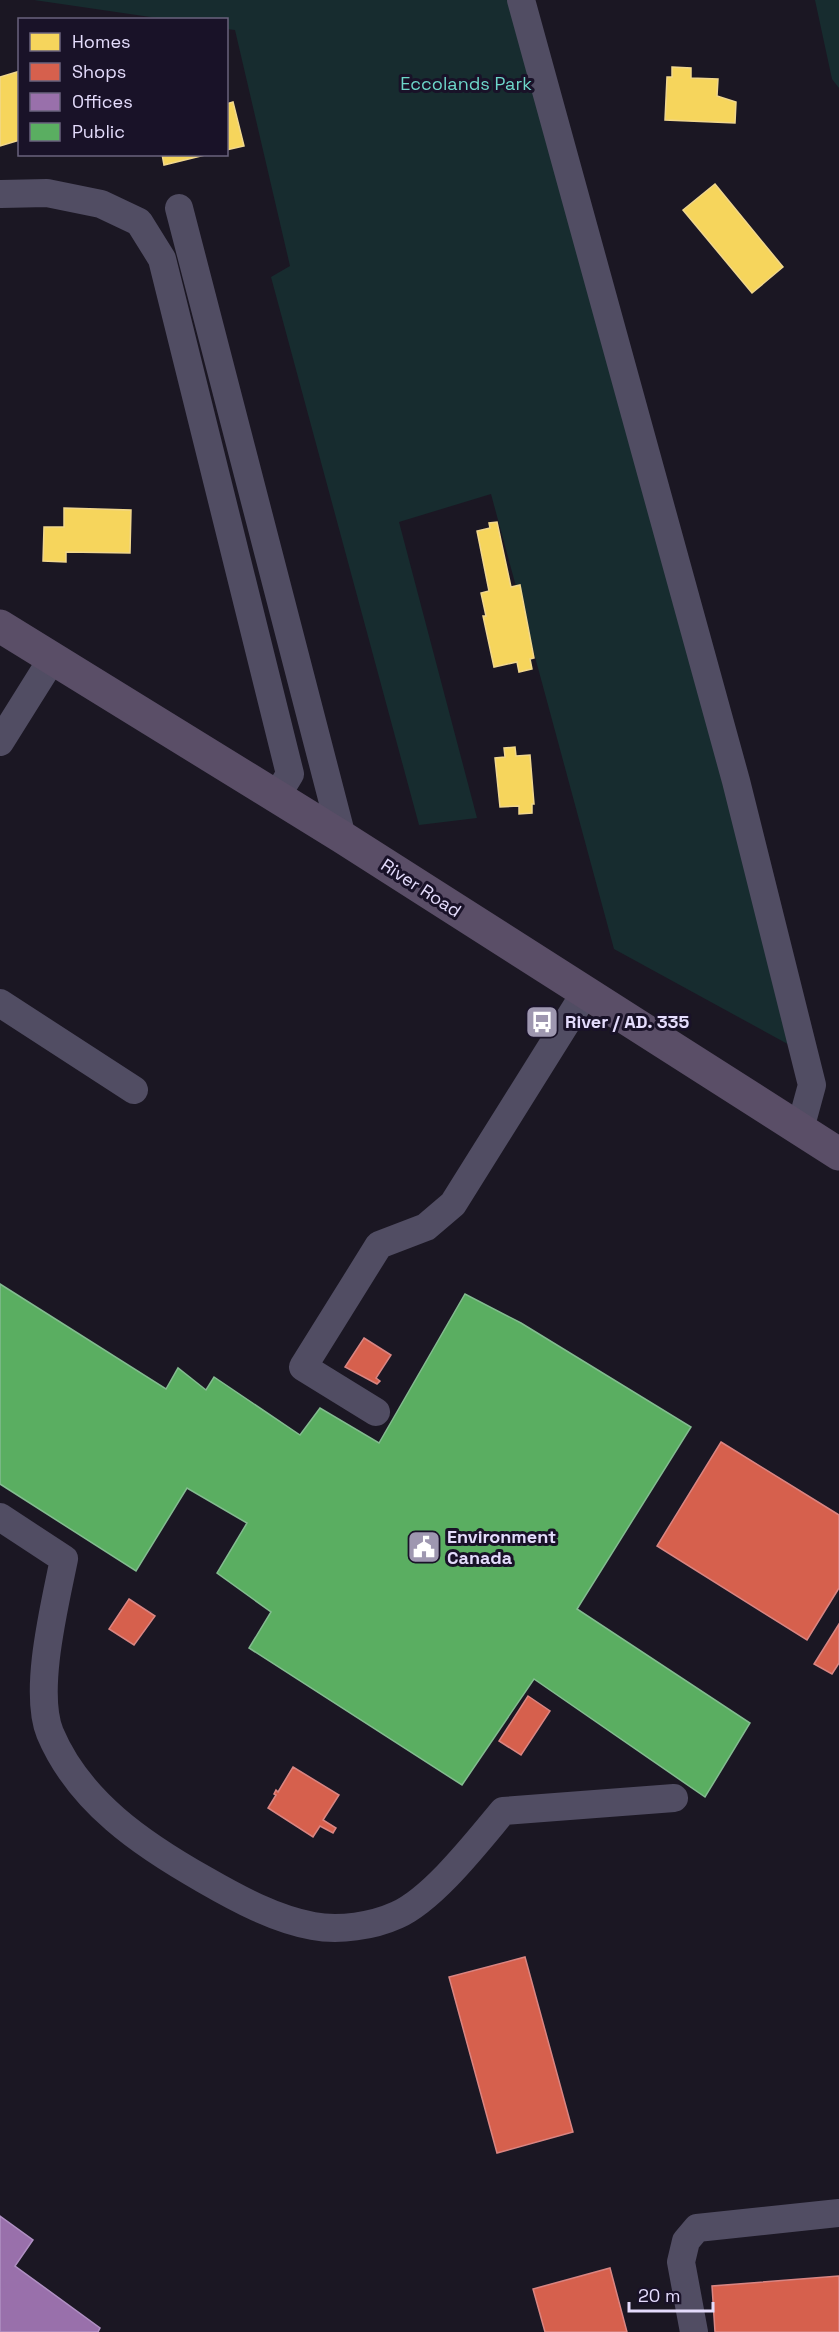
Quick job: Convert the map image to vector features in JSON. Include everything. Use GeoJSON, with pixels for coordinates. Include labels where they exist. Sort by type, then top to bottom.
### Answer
{"type":"FeatureCollection","features":[{"type":"Feature","properties":{"kind":"main road","name":"River Road"},"geometry":{"type":"LineString","coordinates":[[0,626],[342,837],[839,1154]]}},
{"type":"Feature","properties":{"kind":"lane"},"geometry":{"type":"LineString","coordinates":[[521,0],[736,781],[812,1086],[800,1129]]}},
{"type":"Feature","properties":{"kind":"lane"},"geometry":{"type":"LineString","coordinates":[[1,194],[47,193],[101,204],[139,222],[162,260],[290,774],[276,797]]}},
{"type":"Feature","properties":{"kind":"lane"},"geometry":{"type":"LineString","coordinates":[[179,208],[342,837]]}},
{"type":"Feature","properties":{"kind":"lane"},"geometry":{"type":"LineString","coordinates":[[0,742],[52,659]]}},
{"type":"Feature","properties":{"kind":"lane"},"geometry":{"type":"LineString","coordinates":[[376,1412],[303,1366],[379,1245],[426,1227],[453,1204],[585,993]]}},
{"type":"Feature","properties":{"kind":"lane"},"geometry":{"type":"LineString","coordinates":[[0,1003],[134,1090]]}},
{"type":"Feature","properties":{"kind":"lane"},"geometry":{"type":"LineString","coordinates":[[0,1517],[64,1559],[51,1622],[43,1699],[50,1732],[72,1773],[107,1813],[154,1851],[231,1895],[279,1917],[313,1926],[334,1928],[377,1922],[399,1915],[430,1892],[503,1811],[674,1798]]}},
{"type":"Feature","properties":{"kind":"lane"},"geometry":{"type":"LineString","coordinates":[[694,2332],[681,2262],[686,2241],[697,2228],[839,2213]]}},
{"type":"Feature","properties":{"kind":"green space","name":"Eccolands Park"},"geometry":{"type":"Polygon","coordinates":[[[34,0],[529,0],[795,1048],[614,949],[491,494],[399,522],[477,818],[419,825],[271,277],[290,266],[235,30],[228,29],[228,18],[157,18],[34,0]]]}},
{"type":"Feature","properties":{"kind":"green space"},"geometry":{"type":"Polygon","coordinates":[[[815,0],[839,0],[839,88],[832,79],[815,0]]]}},
{"type":"Feature","properties":{"kind":"building: Homes"},"geometry":{"type":"Polygon","coordinates":[[[672,67],[691,68],[691,78],[718,79],[717,96],[736,102],[735,123],[665,120],[667,77],[672,77],[672,67]]]}},
{"type":"Feature","properties":{"kind":"building: Homes"},"geometry":{"type":"Polygon","coordinates":[[[18,72],[18,141],[0,146],[0,77],[18,72]]]}},
{"type":"Feature","properties":{"kind":"building: Homes"},"geometry":{"type":"Polygon","coordinates":[[[233,102],[244,146],[228,150],[228,103],[233,102]]]}},
{"type":"Feature","properties":{"kind":"building: Homes"},"geometry":{"type":"Polygon","coordinates":[[[162,156],[201,156],[164,165],[162,156]]]}},
{"type":"Feature","properties":{"kind":"building: Homes"},"geometry":{"type":"Polygon","coordinates":[[[715,184],[783,267],[752,293],[683,210],[715,184]]]}},
{"type":"Feature","properties":{"kind":"building: Homes"},"geometry":{"type":"Polygon","coordinates":[[[64,508],[131,510],[130,553],[66,552],[66,562],[43,561],[44,527],[64,527],[64,508]]]}},
{"type":"Feature","properties":{"kind":"building: Homes"},"geometry":{"type":"Polygon","coordinates":[[[497,522],[511,587],[520,585],[534,658],[530,659],[532,669],[519,672],[517,662],[494,667],[483,616],[486,616],[481,593],[489,591],[477,531],[490,528],[489,523],[497,522]]]}},
{"type":"Feature","properties":{"kind":"building: Homes"},"geometry":{"type":"Polygon","coordinates":[[[515,747],[516,756],[530,755],[534,804],[532,804],[532,813],[519,814],[519,806],[500,807],[495,758],[505,757],[504,748],[515,747]]]}},
{"type":"Feature","properties":{"kind":"building: Shops"},"geometry":{"type":"Polygon","coordinates":[[[364,1338],[391,1355],[376,1378],[380,1381],[377,1384],[345,1367],[364,1338]]]}},
{"type":"Feature","properties":{"kind":"building: Shops"},"geometry":{"type":"Polygon","coordinates":[[[721,1442],[839,1515],[839,1588],[807,1640],[657,1546],[721,1442]]]}},
{"type":"Feature","properties":{"kind":"building: Shops"},"geometry":{"type":"Polygon","coordinates":[[[129,1599],[155,1616],[134,1645],[109,1629],[129,1599]]]}},
{"type":"Feature","properties":{"kind":"building: Shops"},"geometry":{"type":"Polygon","coordinates":[[[839,1624],[839,1663],[832,1674],[814,1664],[839,1624]]]}},
{"type":"Feature","properties":{"kind":"building: Shops"},"geometry":{"type":"Polygon","coordinates":[[[528,1696],[550,1711],[521,1755],[499,1741],[528,1696]]]}},
{"type":"Feature","properties":{"kind":"building: Shops"},"geometry":{"type":"Polygon","coordinates":[[[293,1767],[339,1795],[323,1820],[336,1828],[333,1833],[320,1826],[313,1837],[268,1808],[276,1795],[274,1794],[276,1790],[278,1792],[293,1767]]]}},
{"type":"Feature","properties":{"kind":"building: Shops"},"geometry":{"type":"Polygon","coordinates":[[[525,1957],[573,2132],[497,2153],[449,1977],[525,1957]]]}},
{"type":"Feature","properties":{"kind":"building: Shops"},"geometry":{"type":"Polygon","coordinates":[[[610,2268],[627,2332],[545,2332],[533,2289],[610,2268]]]}},
{"type":"Feature","properties":{"kind":"building: Shops"},"geometry":{"type":"Polygon","coordinates":[[[839,2276],[839,2332],[715,2332],[712,2286],[839,2276]]]}},
{"type":"Feature","properties":{"kind":"building: Offices"},"geometry":{"type":"Polygon","coordinates":[[[0,2216],[33,2240],[15,2266],[100,2328],[98,2332],[0,2332],[0,2216]]]}},
{"type":"Feature","properties":{"kind":"building: Public","name":"Environment Canada"},"geometry":{"type":"Polygon","coordinates":[[[0,1284],[166,1389],[178,1368],[206,1390],[214,1377],[300,1435],[320,1408],[379,1443],[465,1294],[521,1323],[691,1427],[577,1609],[750,1723],[705,1797],[534,1679],[462,1785],[249,1648],[271,1612],[217,1573],[247,1523],[187,1488],[136,1571],[0,1484],[0,1284]]]}},
{"type":"Feature","properties":{"kind":"place","name":"River / AD. 335"},"geometry":{"type":"Point","coordinates":[542,1022]}},
{"type":"Feature","properties":{"kind":"place","name":"Environment Canada"},"geometry":{"type":"Point","coordinates":[424,1547]}}]}
